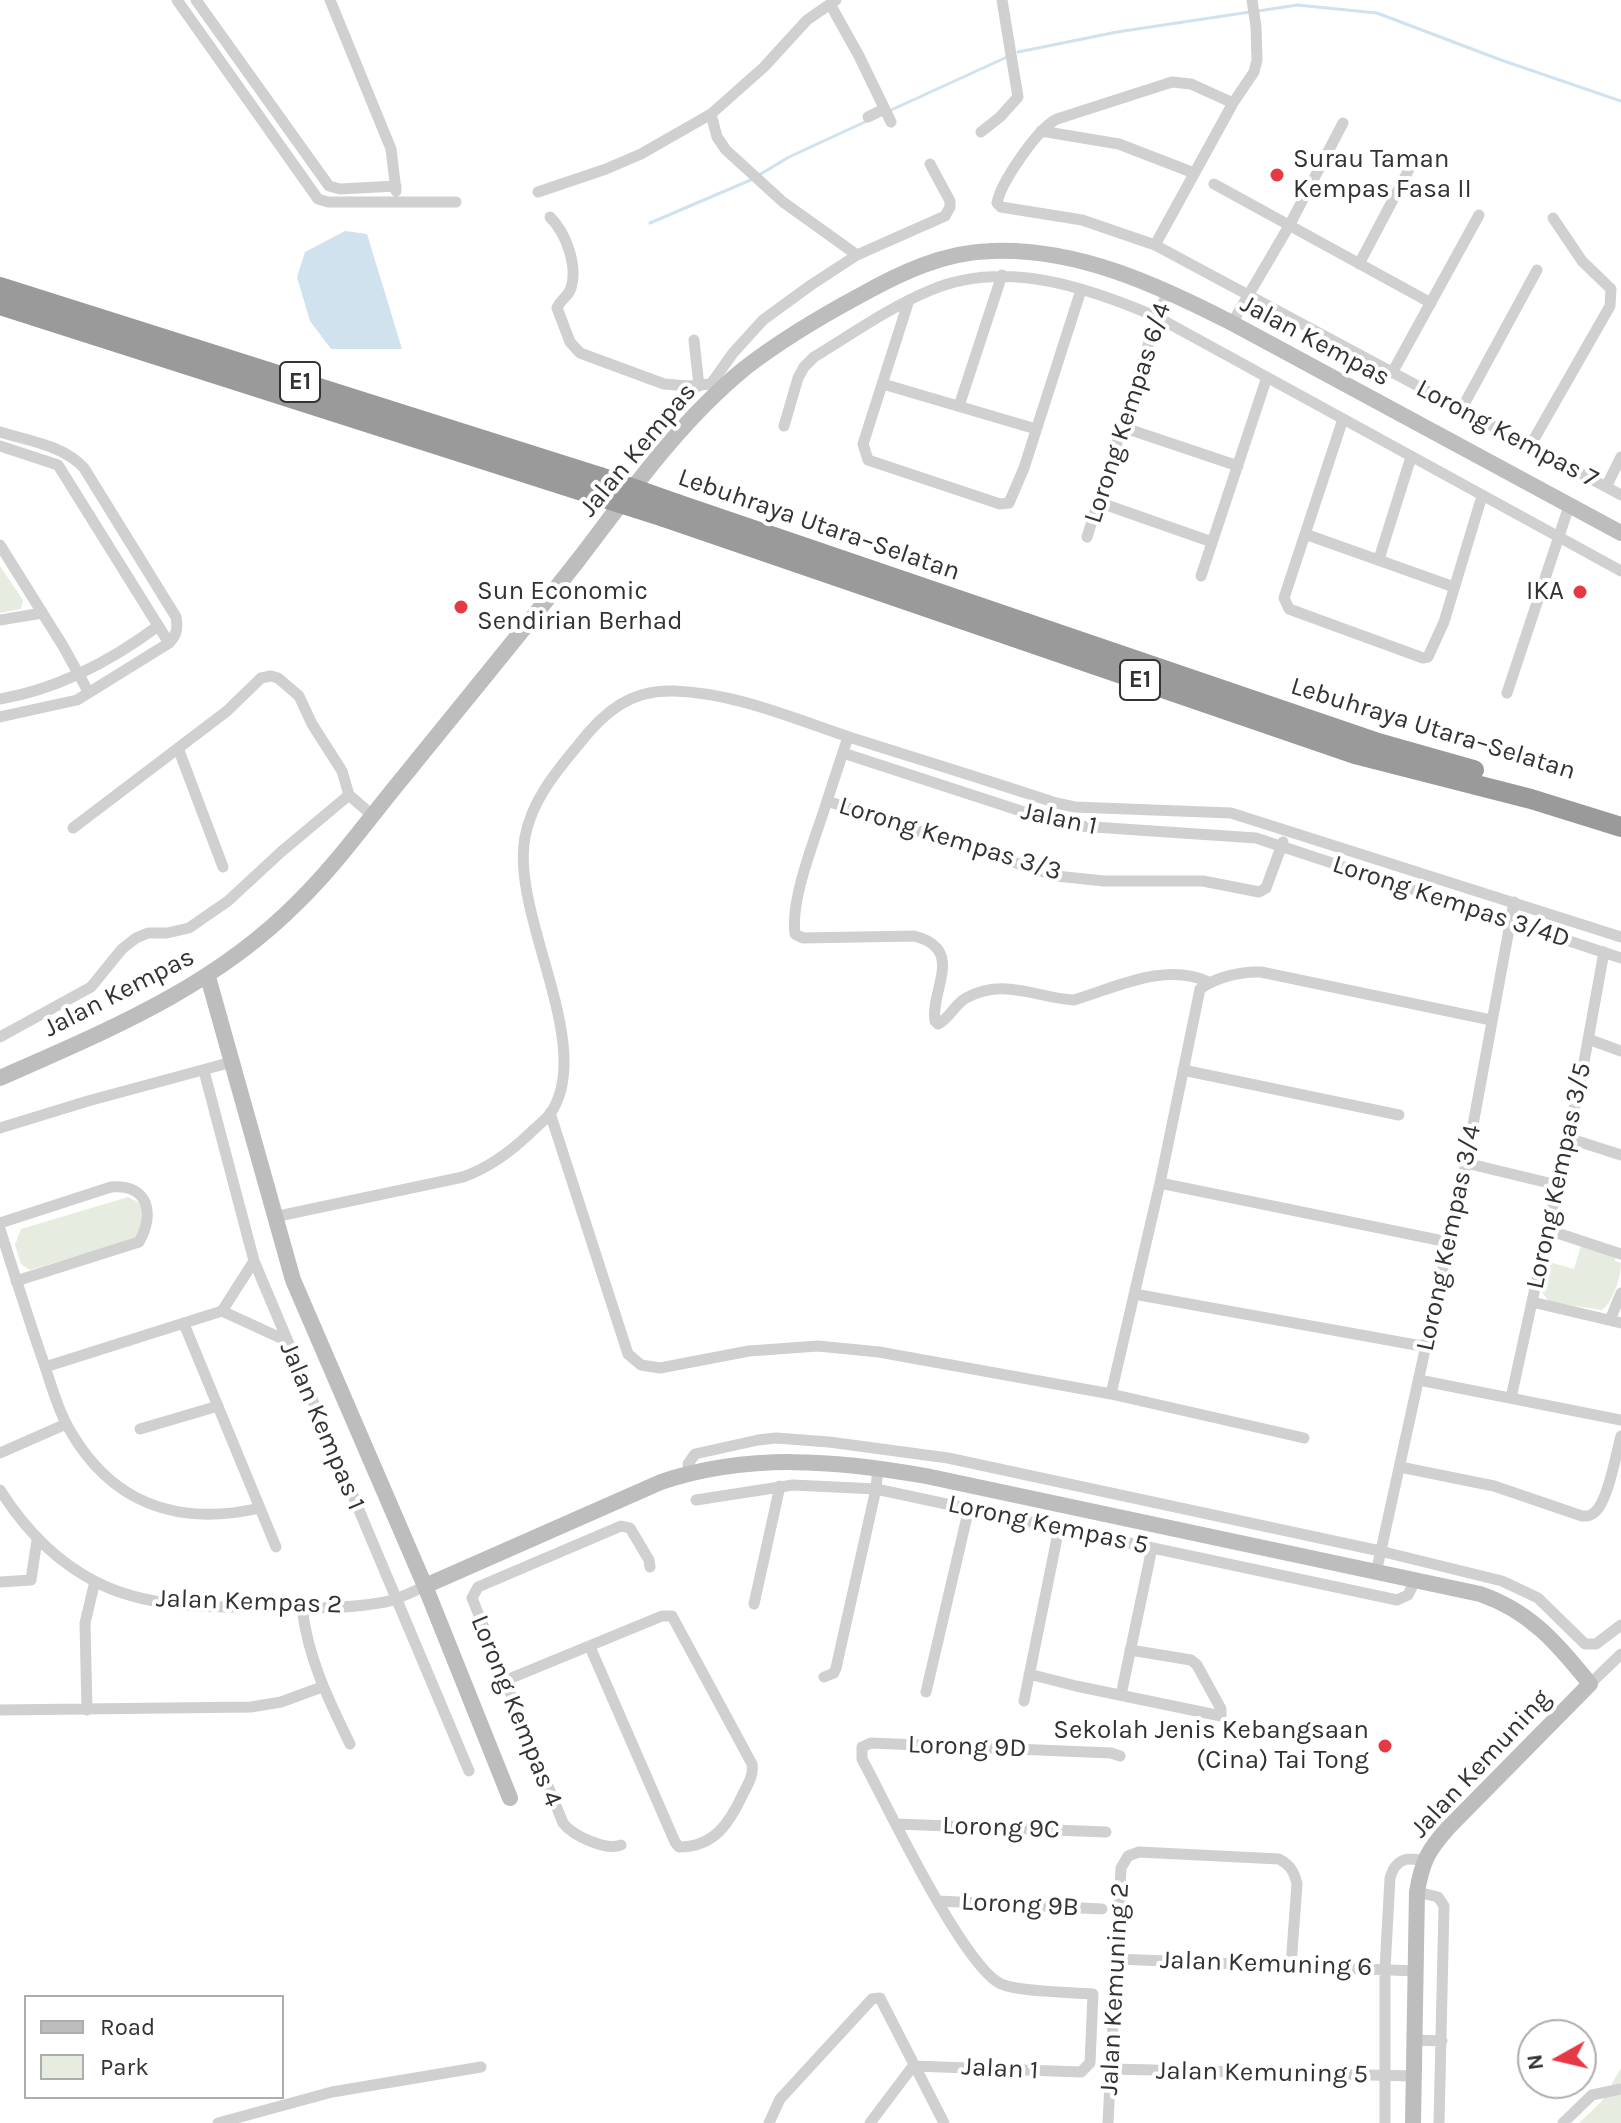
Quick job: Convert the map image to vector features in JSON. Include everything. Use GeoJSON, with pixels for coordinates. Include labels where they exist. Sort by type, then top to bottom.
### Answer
{"type":"FeatureCollection","features":[{"type":"Feature","properties":{"kind":"highway","name":"Lebuhraya Utara–Selatan"},"geometry":{"type":"LineString","coordinates":[[0,287],[600,477],[670,511],[1355,754],[1531,799],[1621,827]]}},
{"type":"Feature","properties":{"kind":"highway","name":"Lebuhraya Utara–Selatan"},"geometry":{"type":"LineString","coordinates":[[0,305],[585,492],[670,511],[1375,742],[1621,813]]}},
{"type":"Feature","properties":{"kind":"street"},"geometry":{"type":"LineString","coordinates":[[196,0],[323,181],[340,189],[396,186]]}},
{"type":"Feature","properties":{"kind":"street"},"geometry":{"type":"LineString","coordinates":[[330,0],[391,149],[397,203]]}},
{"type":"Feature","properties":{"kind":"street"},"geometry":{"type":"LineString","coordinates":[[981,132],[1018,97],[1002,0]]}},
{"type":"Feature","properties":{"kind":"street"},"geometry":{"type":"LineString","coordinates":[[1155,245],[1233,103],[1254,72],[1257,60],[1252,0]]}},
{"type":"Feature","properties":{"kind":"street"},"geometry":{"type":"LineString","coordinates":[[180,1],[315,196],[328,202],[456,202]]}},
{"type":"Feature","properties":{"kind":"street"},"geometry":{"type":"LineString","coordinates":[[538,192],[641,154],[711,114],[764,67],[807,20],[833,2],[891,122]]}},
{"type":"Feature","properties":{"kind":"street","name":"Lorong Kempas 7"},"geometry":{"type":"LineString","coordinates":[[1233,103],[1182,81],[1049,122],[998,196],[999,206],[1082,220],[1155,245],[1621,495]]}},
{"type":"Feature","properties":{"kind":"street"},"geometry":{"type":"LineString","coordinates":[[868,117],[884,109]]}},
{"type":"Feature","properties":{"kind":"street"},"geometry":{"type":"LineString","coordinates":[[711,114],[720,143],[747,170],[795,211],[857,255]]}},
{"type":"Feature","properties":{"kind":"street"},"geometry":{"type":"LineString","coordinates":[[1232,323],[1289,226],[1343,123]]}},
{"type":"Feature","properties":{"kind":"street"},"geometry":{"type":"LineString","coordinates":[[1041,131],[1119,144],[1194,173]]}},
{"type":"Feature","properties":{"kind":"street"},"geometry":{"type":"LineString","coordinates":[[1359,264],[1415,158]]}},
{"type":"Feature","properties":{"kind":"street"},"geometry":{"type":"LineString","coordinates":[[709,387],[733,353],[763,320],[857,255],[948,212],[950,201],[930,164]]}},
{"type":"Feature","properties":{"kind":"street"},"geometry":{"type":"LineString","coordinates":[[1214,184],[1431,303]]}},
{"type":"Feature","properties":{"kind":"street"},"geometry":{"type":"LineString","coordinates":[[1392,373],[1479,215]]}},
{"type":"Feature","properties":{"kind":"street"},"geometry":{"type":"LineString","coordinates":[[550,217],[558,226],[571,262],[571,286],[557,308],[574,348],[598,361],[664,384],[709,387]]}},
{"type":"Feature","properties":{"kind":"street"},"geometry":{"type":"LineString","coordinates":[[1530,446],[1610,306],[1612,295],[1611,289],[1582,261],[1553,218]]}},
{"type":"Feature","properties":{"kind":"street","name":"Jalan Kempas"},"geometry":{"type":"LineString","coordinates":[[0,1078],[131,1020],[208,977],[299,902],[547,600],[709,387],[850,301],[910,270],[963,254],[1021,251],[1108,269],[1169,290],[1621,533]]}},
{"type":"Feature","properties":{"kind":"street"},"geometry":{"type":"LineString","coordinates":[[1461,410],[1537,270]]}},
{"type":"Feature","properties":{"kind":"street"},"geometry":{"type":"LineString","coordinates":[[959,406],[1002,275]]}},
{"type":"Feature","properties":{"kind":"street"},"geometry":{"type":"LineString","coordinates":[[784,426],[804,367],[814,357],[909,300],[958,281],[1002,275],[1045,280],[1122,302],[1157,317],[1621,571]]}},
{"type":"Feature","properties":{"kind":"street"},"geometry":{"type":"LineString","coordinates":[[909,300],[863,444],[864,454],[868,460],[1000,504],[1009,503],[1024,468],[1081,290]]}},
{"type":"Feature","properties":{"kind":"street","name":"Lorong Kempas 6/4"},"geometry":{"type":"LineString","coordinates":[[1087,537],[1157,317],[1169,290]]}},
{"type":"Feature","properties":{"kind":"street"},"geometry":{"type":"LineString","coordinates":[[694,340],[709,387]]}},
{"type":"Feature","properties":{"kind":"street"},"geometry":{"type":"LineString","coordinates":[[1201,576],[1267,377]]}},
{"type":"Feature","properties":{"kind":"street"},"geometry":{"type":"LineString","coordinates":[[883,384],[1036,429]]}},
{"type":"Feature","properties":{"kind":"street"},"geometry":{"type":"LineString","coordinates":[[1343,419],[1284,598],[1289,609],[1423,658],[1428,657],[1444,622],[1482,496]]}},
{"type":"Feature","properties":{"kind":"street"},"geometry":{"type":"LineString","coordinates":[[1122,427],[1238,466]]}},
{"type":"Feature","properties":{"kind":"street"},"geometry":{"type":"LineString","coordinates":[[0,432],[62,451],[74,457],[84,468],[176,617],[177,632],[169,643],[89,693],[64,705],[0,717]]}},
{"type":"Feature","properties":{"kind":"street"},"geometry":{"type":"LineString","coordinates":[[0,446],[58,465],[169,643]]}},
{"type":"Feature","properties":{"kind":"street"},"geometry":{"type":"LineString","coordinates":[[1379,559],[1411,457]]}},
{"type":"Feature","properties":{"kind":"street"},"geometry":{"type":"LineString","coordinates":[[1606,487],[1621,457]]}},
{"type":"Feature","properties":{"kind":"street"},"geometry":{"type":"LineString","coordinates":[[1098,502],[1212,542]]}},
{"type":"Feature","properties":{"kind":"street"},"geometry":{"type":"LineString","coordinates":[[1507,693],[1569,506]]}},
{"type":"Feature","properties":{"kind":"street"},"geometry":{"type":"LineString","coordinates":[[1305,534],[1454,587]]}},
{"type":"Feature","properties":{"kind":"street"},"geometry":{"type":"LineString","coordinates":[[0,545],[89,693]]}},
{"type":"Feature","properties":{"kind":"street"},"geometry":{"type":"LineString","coordinates":[[0,620],[42,613]]}},
{"type":"Feature","properties":{"kind":"street"},"geometry":{"type":"LineString","coordinates":[[0,699],[16,697],[80,675],[123,652],[158,626]]}},
{"type":"Feature","properties":{"kind":"street"},"geometry":{"type":"LineString","coordinates":[[73,828],[227,711],[261,678],[271,676],[288,685],[299,696],[312,724],[342,771],[349,795],[372,815]]}},
{"type":"Feature","properties":{"kind":"street"},"geometry":{"type":"LineString","coordinates":[[274,1217],[472,1174],[498,1160],[550,1113],[561,1087],[564,1066],[555,1007],[525,881],[525,838],[545,786],[604,714],[629,698],[655,692],[671,690],[715,695],[1075,807],[1231,813],[1621,937]]}},
{"type":"Feature","properties":{"kind":"street","name":"Lorong Kempas 3/3"},"geometry":{"type":"LineString","coordinates":[[848,737],[827,801],[1056,876],[1104,881],[1203,881],[1259,892],[1266,888],[1288,830]]}},
{"type":"Feature","properties":{"kind":"street"},"geometry":{"type":"LineString","coordinates":[[178,748],[223,867]]}},
{"type":"Feature","properties":{"kind":"street","name":"Jalan 1"},"geometry":{"type":"LineString","coordinates":[[843,753],[1064,825],[1242,835],[1281,847]]}},
{"type":"Feature","properties":{"kind":"street"},"geometry":{"type":"LineString","coordinates":[[0,1037],[91,987],[122,949],[136,938],[148,933],[189,928],[228,901],[349,795]]}},
{"type":"Feature","properties":{"kind":"street"},"geometry":{"type":"LineString","coordinates":[[827,801],[801,883],[795,934],[803,938],[924,938],[935,947],[943,964],[944,977],[934,1008],[938,1024],[947,1019],[956,1005],[966,998],[991,990],[1022,989],[1074,1000],[1162,975],[1194,975],[1209,982]]}},
{"type":"Feature","properties":{"kind":"street","name":"Lorong Kempas 3/4D"},"geometry":{"type":"LineString","coordinates":[[1281,847],[1621,958]]}},
{"type":"Feature","properties":{"kind":"street","name":"Lorong Kempas 3/4"},"geometry":{"type":"LineString","coordinates":[[1376,1573],[1466,1163],[1514,902]]}},
{"type":"Feature","properties":{"kind":"street","name":"Lorong Kempas 3/5"},"geometry":{"type":"LineString","coordinates":[[1511,1398],[1568,1138],[1604,952]]}},
{"type":"Feature","properties":{"kind":"street"},"geometry":{"type":"LineString","coordinates":[[1111,1394],[1160,1183],[1200,989],[1209,982],[1238,973],[1261,972],[1491,1020]]}},
{"type":"Feature","properties":{"kind":"street"},"geometry":{"type":"LineString","coordinates":[[208,977],[293,1280],[425,1586],[510,1798]]}},
{"type":"Feature","properties":{"kind":"street"},"geometry":{"type":"LineString","coordinates":[[1588,1039],[1621,1051]]}},
{"type":"Feature","properties":{"kind":"street"},"geometry":{"type":"LineString","coordinates":[[0,1128],[232,1062]]}},
{"type":"Feature","properties":{"kind":"street"},"geometry":{"type":"LineString","coordinates":[[1183,1070],[1399,1115]]}},
{"type":"Feature","properties":{"kind":"street","name":"Jalan Kempas 1"},"geometry":{"type":"LineString","coordinates":[[204,1071],[254,1261],[469,1771]]}},
{"type":"Feature","properties":{"kind":"street"},"geometry":{"type":"LineString","coordinates":[[550,1113],[628,1354],[641,1365],[660,1368],[749,1351],[818,1346],[879,1352],[1111,1394],[1304,1438]]}},
{"type":"Feature","properties":{"kind":"street"},"geometry":{"type":"LineString","coordinates":[[1568,1138],[1621,1155]]}},
{"type":"Feature","properties":{"kind":"street"},"geometry":{"type":"LineString","coordinates":[[1466,1163],[1557,1185]]}},
{"type":"Feature","properties":{"kind":"street"},"geometry":{"type":"LineString","coordinates":[[1160,1183],[1448,1242]]}},
{"type":"Feature","properties":{"kind":"street"},"geometry":{"type":"LineString","coordinates":[[16,1281],[139,1242],[148,1222],[146,1204],[132,1189],[111,1187],[0,1226],[16,1281],[66,1424],[85,1455],[108,1479],[132,1496],[168,1510],[201,1516],[230,1515],[260,1508]]}},
{"type":"Feature","properties":{"kind":"street"},"geometry":{"type":"LineString","coordinates":[[1548,1230],[1621,1254]]}},
{"type":"Feature","properties":{"kind":"street"},"geometry":{"type":"LineString","coordinates":[[45,1367],[222,1311],[254,1261]]}},
{"type":"Feature","properties":{"kind":"street"},"geometry":{"type":"LineString","coordinates":[[1532,1302],[1615,1322],[1621,1293]]}},
{"type":"Feature","properties":{"kind":"street"},"geometry":{"type":"LineString","coordinates":[[1134,1294],[1427,1347]]}},
{"type":"Feature","properties":{"kind":"street"},"geometry":{"type":"LineString","coordinates":[[222,1311],[285,1340]]}},
{"type":"Feature","properties":{"kind":"street"},"geometry":{"type":"LineString","coordinates":[[184,1324],[276,1547]]}},
{"type":"Feature","properties":{"kind":"street"},"geometry":{"type":"LineString","coordinates":[[1419,1380],[1621,1420]]}},
{"type":"Feature","properties":{"kind":"street"},"geometry":{"type":"LineString","coordinates":[[140,1429],[218,1406]]}},
{"type":"Feature","properties":{"kind":"street"},"geometry":{"type":"LineString","coordinates":[[0,1453],[66,1424]]}},
{"type":"Feature","properties":{"kind":"street"},"geometry":{"type":"LineString","coordinates":[[1400,1467],[1494,1486],[1582,1516],[1591,1515],[1598,1510],[1621,1436]]}},
{"type":"Feature","properties":{"kind":"street"},"geometry":{"type":"LineString","coordinates":[[689,1473],[690,1459],[705,1450],[776,1438],[948,1458],[1380,1551],[1515,1586],[1538,1598],[1585,1644],[1596,1644],[1621,1625]]}},
{"type":"Feature","properties":{"kind":"street"},"geometry":{"type":"LineString","coordinates":[[425,1586],[661,1482],[689,1473],[767,1462],[801,1461],[878,1467],[1480,1594],[1515,1609],[1556,1641],[1590,1684],[1621,1654]]}},
{"type":"Feature","properties":{"kind":"street"},"geometry":{"type":"LineString","coordinates":[[824,1677],[834,1673],[836,1668],[876,1489],[878,1467]]}},
{"type":"Feature","properties":{"kind":"street","name":"Lorong Kempas 5"},"geometry":{"type":"LineString","coordinates":[[696,1500],[805,1484],[876,1489],[1397,1600],[1408,1595],[1415,1581]]}},
{"type":"Feature","properties":{"kind":"street"},"geometry":{"type":"LineString","coordinates":[[754,1604],[780,1486]]}},
{"type":"Feature","properties":{"kind":"street","name":"Jalan Kempas 2"},"geometry":{"type":"LineString","coordinates":[[0,1490],[37,1540],[95,1581],[132,1596],[203,1606],[302,1608],[362,1605],[395,1599],[425,1586]]}},
{"type":"Feature","properties":{"kind":"street"},"geometry":{"type":"LineString","coordinates":[[926,1692],[969,1508]]}},
{"type":"Feature","properties":{"kind":"street","name":"Lorong Kempas 4"},"geometry":{"type":"LineString","coordinates":[[621,1845],[611,1847],[566,1827],[472,1598],[478,1587],[626,1526],[649,1560],[650,1567]]}},
{"type":"Feature","properties":{"kind":"street"},"geometry":{"type":"LineString","coordinates":[[1024,1701],[1059,1528]]}},
{"type":"Feature","properties":{"kind":"street"},"geometry":{"type":"LineString","coordinates":[[0,1582],[31,1580],[37,1540]]}},
{"type":"Feature","properties":{"kind":"street"},"geometry":{"type":"LineString","coordinates":[[518,1545],[526,1567]]}},
{"type":"Feature","properties":{"kind":"street"},"geometry":{"type":"LineString","coordinates":[[1121,1695],[1152,1548]]}},
{"type":"Feature","properties":{"kind":"street"},"geometry":{"type":"LineString","coordinates":[[87,1710],[85,1623],[95,1581]]}},
{"type":"Feature","properties":{"kind":"street"},"geometry":{"type":"LineString","coordinates":[[302,1608],[309,1650],[322,1687],[350,1744]]}},
{"type":"Feature","properties":{"kind":"street"},"geometry":{"type":"LineString","coordinates":[[504,1681],[662,1616],[669,1615],[676,1619],[752,1764],[750,1781],[730,1822],[722,1831],[701,1842],[679,1847],[675,1842],[590,1647]]}},
{"type":"Feature","properties":{"kind":"street"},"geometry":{"type":"LineString","coordinates":[[1029,1674],[1217,1716],[1222,1712],[1197,1665],[1191,1660],[1130,1650]]}},
{"type":"Feature","properties":{"kind":"street","name":"Jalan Kemuning"},"geometry":{"type":"LineString","coordinates":[[1413,2123],[1417,1892],[1423,1861],[1448,1828],[1590,1684]]}},
{"type":"Feature","properties":{"kind":"street"},"geometry":{"type":"LineString","coordinates":[[0,1710],[251,1707],[281,1702],[322,1687]]}},
{"type":"Feature","properties":{"kind":"street","name":"Lorong 9D"},"geometry":{"type":"LineString","coordinates":[[897,1824],[862,1759],[862,1747],[871,1743],[1111,1753],[1120,1756]]}},
{"type":"Feature","properties":{"kind":"street"},"geometry":{"type":"LineString","coordinates":[[897,1824],[938,1901]]}},
{"type":"Feature","properties":{"kind":"street","name":"Lorong 9C"},"geometry":{"type":"LineString","coordinates":[[897,1824],[1106,1832]]}},
{"type":"Feature","properties":{"kind":"street","name":"Jalan Kemuning 2"},"geometry":{"type":"LineString","coordinates":[[1108,2123],[1121,1868],[1128,1856],[1139,1852],[1279,1859],[1287,1863],[1295,1873],[1297,1884],[1291,1965]]}},
{"type":"Feature","properties":{"kind":"street"},"geometry":{"type":"LineString","coordinates":[[1385,2123],[1385,1969],[1393,1868],[1401,1860],[1409,1858],[1423,1861]]}},
{"type":"Feature","properties":{"kind":"street"},"geometry":{"type":"LineString","coordinates":[[1417,1892],[1438,1897],[1444,1906],[1439,2123]]}},
{"type":"Feature","properties":{"kind":"street","name":"Jalan 1"},"geometry":{"type":"LineString","coordinates":[[913,2066],[1076,2073],[1086,2070],[1090,2063],[1093,1994],[1010,1987],[997,1982],[964,1943],[938,1901]]}},
{"type":"Feature","properties":{"kind":"street","name":"Lorong 9B"},"geometry":{"type":"LineString","coordinates":[[938,1901],[1102,1909]]}},
{"type":"Feature","properties":{"kind":"street","name":"Jalan Kemuning 6"},"geometry":{"type":"LineString","coordinates":[[1116,1959],[1416,1971]]}},
{"type":"Feature","properties":{"kind":"street"},"geometry":{"type":"LineString","coordinates":[[769,2123],[780,2099],[872,1999],[880,1998],[944,2123]]}},
{"type":"Feature","properties":{"kind":"street"},"geometry":{"type":"LineString","coordinates":[[1415,2040],[1442,2041]]}},
{"type":"Feature","properties":{"kind":"street"},"geometry":{"type":"LineString","coordinates":[[870,2123],[913,2066]]}},
{"type":"Feature","properties":{"kind":"street"},"geometry":{"type":"LineString","coordinates":[[218,2123],[332,2092],[481,2067]]}},
{"type":"Feature","properties":{"kind":"street","name":"Jalan Kemuning 5"},"geometry":{"type":"LineString","coordinates":[[1111,2069],[1413,2076]]}},
{"type":"Feature","properties":{"kind":"street"},"geometry":{"type":"LineString","coordinates":[[1563,2123],[1592,2095],[1621,2089]]}},
{"type":"Feature","properties":{"kind":"green space"},"geometry":{"type":"Polygon","coordinates":[[[0,566],[23,600],[21,609],[0,613],[0,566]]]}},
{"type":"Feature","properties":{"kind":"green space"},"geometry":{"type":"Polygon","coordinates":[[[128,1197],[144,1205],[148,1224],[137,1238],[30,1270],[21,1264],[15,1245],[21,1229],[128,1197]]]}},
{"type":"Feature","properties":{"kind":"green space"},"geometry":{"type":"Polygon","coordinates":[[[1581,1245],[1616,1256],[1615,1261],[1621,1263],[1616,1289],[1602,1310],[1549,1302],[1542,1292],[1549,1262],[1574,1269],[1581,1245]]]}},
{"type":"Feature","properties":{"kind":"green space"},"geometry":{"type":"Polygon","coordinates":[[[1621,2068],[1621,2123],[1579,2123],[1601,2102],[1621,2068]]]}},
{"type":"Feature","properties":{"kind":"water"},"geometry":{"type":"Polygon","coordinates":[[[345,231],[367,234],[402,349],[331,349],[310,321],[297,277],[305,252],[345,231]]]}},
{"type":"Feature","properties":{"kind":"waterway"},"geometry":{"type":"LineString","coordinates":[[1258,11],[1297,5],[1377,13],[1621,101]]}},
{"type":"Feature","properties":{"kind":"waterway"},"geometry":{"type":"LineString","coordinates":[[1018,52],[1117,32],[1250,12]]}},
{"type":"Feature","properties":{"kind":"waterway"},"geometry":{"type":"LineString","coordinates":[[889,111],[1007,57]]}},
{"type":"Feature","properties":{"kind":"waterway"},"geometry":{"type":"LineString","coordinates":[[759,175],[789,157],[867,121]]}},
{"type":"Feature","properties":{"kind":"waterway"},"geometry":{"type":"LineString","coordinates":[[650,223],[753,179]]}},
{"type":"Feature","properties":{"kind":"place","name":"Surau Taman Kempas Fasa II"},"geometry":{"type":"Point","coordinates":[1277,175]}},
{"type":"Feature","properties":{"kind":"place","name":"IKA"},"geometry":{"type":"Point","coordinates":[1580,592]}},
{"type":"Feature","properties":{"kind":"place","name":"Sun Economic Sendirian Berhad"},"geometry":{"type":"Point","coordinates":[461,607]}},
{"type":"Feature","properties":{"kind":"place","name":"Sekolah Jenis Kebangsaan (Cina) Tai Tong"},"geometry":{"type":"Point","coordinates":[1385,1746]}}]}
